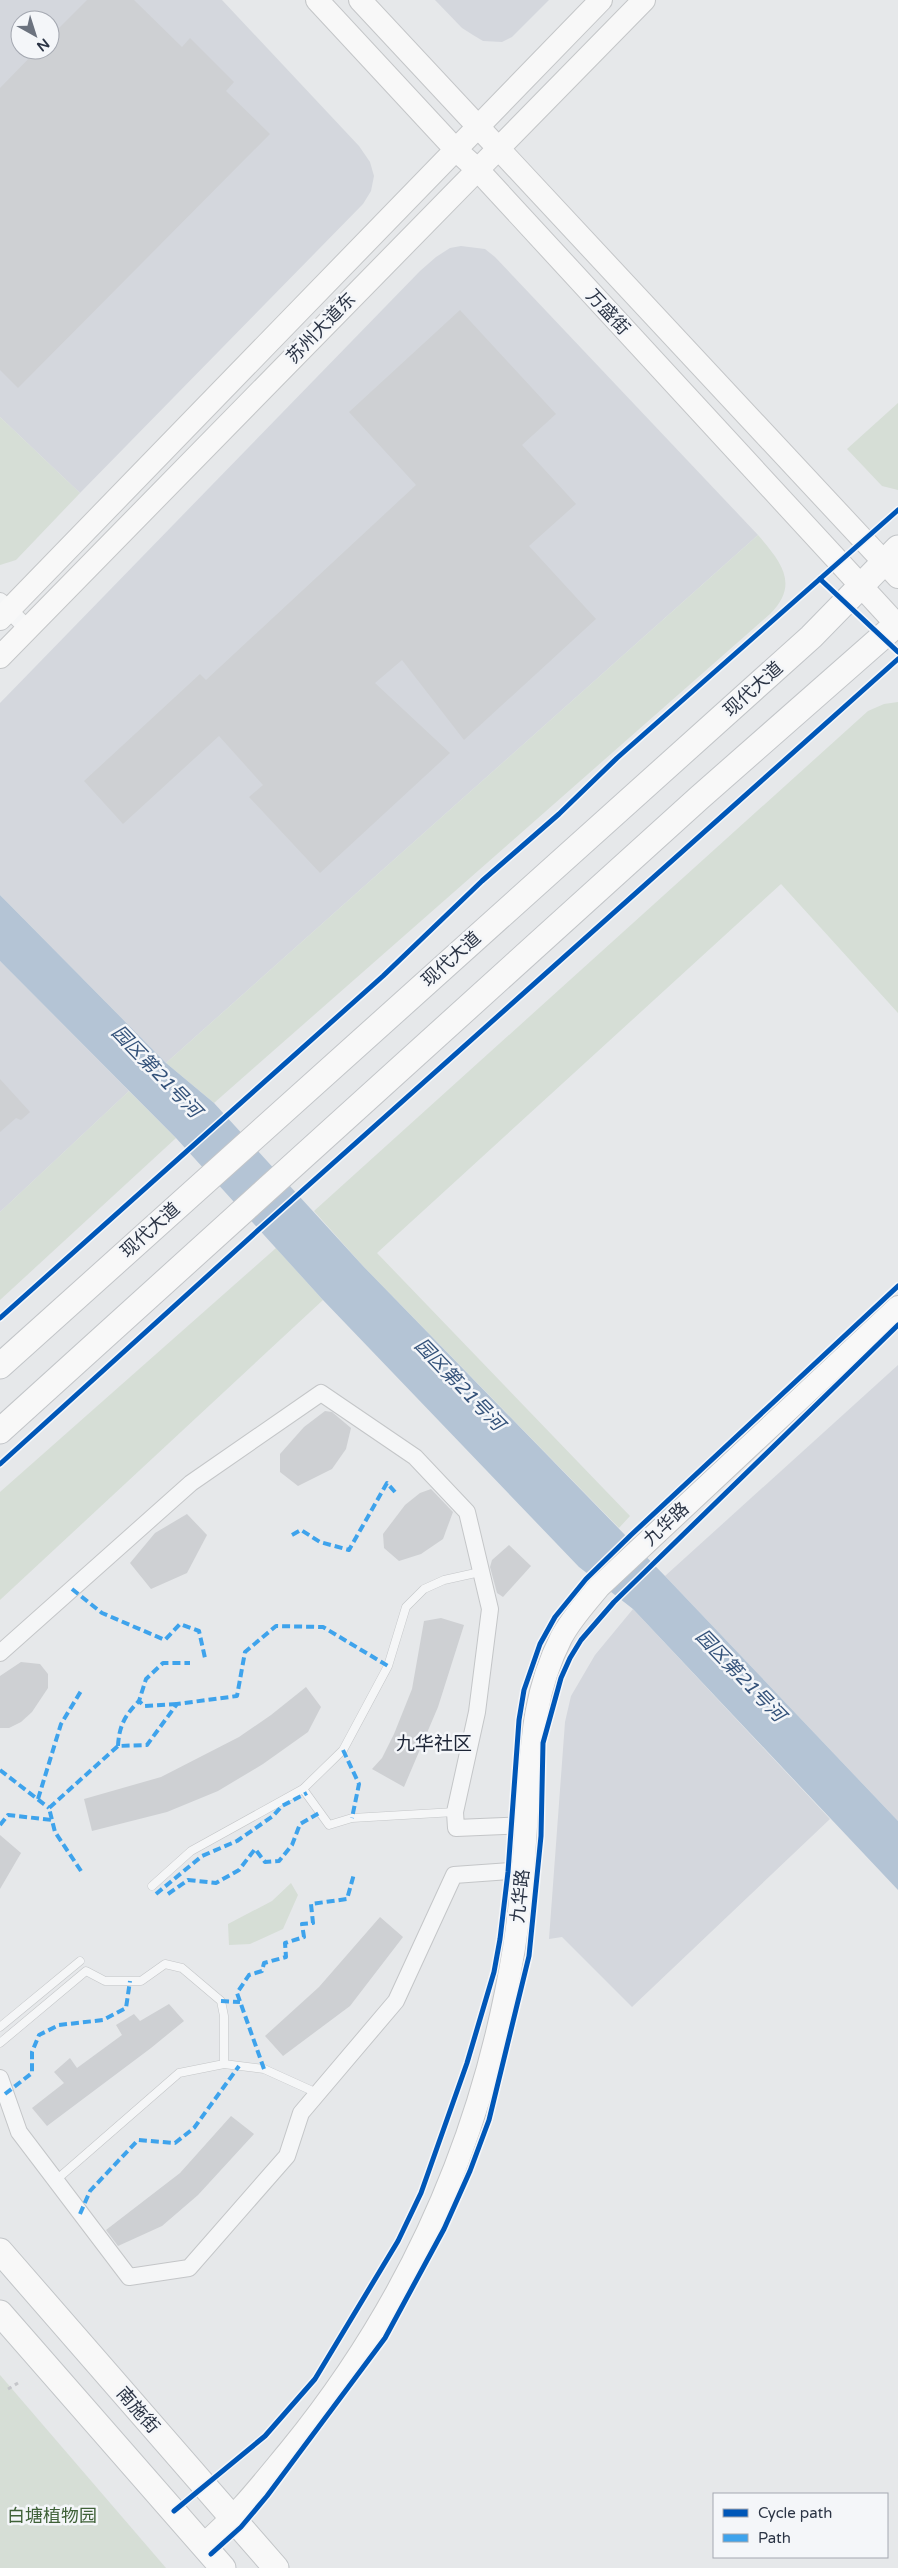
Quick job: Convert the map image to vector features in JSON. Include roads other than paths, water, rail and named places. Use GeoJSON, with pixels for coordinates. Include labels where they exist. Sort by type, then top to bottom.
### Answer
{"type":"FeatureCollection","features":[{"type":"Feature","properties":{"kind":"main road","name":"万盛街"},"geometry":{"type":"LineString","coordinates":[[317,0],[457,151],[476,169],[897,625]]}},
{"type":"Feature","properties":{"kind":"main road","name":"万盛街"},"geometry":{"type":"LineString","coordinates":[[360,0],[498,148],[893,562]]}},
{"type":"Feature","properties":{"kind":"main road","name":"苏州大道东"},"geometry":{"type":"LineString","coordinates":[[3,610],[457,151],[601,0]]}},
{"type":"Feature","properties":{"kind":"main road","name":"苏州大道东"},"geometry":{"type":"LineString","coordinates":[[0,657],[476,169],[644,0]]}},
{"type":"Feature","properties":{"kind":"main road","name":"现代大道"},"geometry":{"type":"LineString","coordinates":[[0,1366],[811,637],[860,587],[893,562]]}},
{"type":"Feature","properties":{"kind":"main road"},"geometry":{"type":"LineString","coordinates":[[0,1431],[692,805],[897,625]]}},
{"type":"Feature","properties":{"kind":"main road","name":"九华路"},"geometry":{"type":"LineString","coordinates":[[203,2545],[234,2519],[350,2372],[389,2308],[422,2245],[454,2171],[489,2071],[514,1947],[523,1870],[534,1718],[540,1692],[561,1637],[599,1587],[898,1307]]}},
{"type":"Feature","properties":{"kind":"main road","name":"南施街"},"geometry":{"type":"LineString","coordinates":[[0,2251],[276,2568]]}},
{"type":"Feature","properties":{"kind":"main road"},"geometry":{"type":"LineString","coordinates":[[0,2313],[223,2568]]}},
{"type":"Feature","properties":{"kind":"street"},"geometry":{"type":"LineString","coordinates":[[3,610],[28,628]]}},
{"type":"Feature","properties":{"kind":"street"},"geometry":{"type":"LineString","coordinates":[[0,1653],[191,1483],[320,1393],[416,1457],[467,1512],[490,1609],[478,1712],[455,1812],[456,1828],[526,1825]]}},
{"type":"Feature","properties":{"kind":"street"},"geometry":{"type":"LineString","coordinates":[[1,2081],[19,2132],[129,2277],[189,2268],[287,2156],[301,2113],[396,2001],[454,1875],[523,1870]]}},
{"type":"Feature","properties":{"kind":"lane"},"geometry":{"type":"LineString","coordinates":[[152,1886],[191,1851],[303,1789],[343,1750],[388,1666],[406,1607],[424,1589],[444,1580],[480,1572]]}},
{"type":"Feature","properties":{"kind":"lane"},"geometry":{"type":"LineString","coordinates":[[303,1789],[329,1825],[352,1818],[455,1812]]}},
{"type":"Feature","properties":{"kind":"lane"},"geometry":{"type":"LineString","coordinates":[[0,2027],[80,1960]]}},
{"type":"Feature","properties":{"kind":"lane"},"geometry":{"type":"LineString","coordinates":[[0,2043],[39,2013],[86,1971],[105,1981],[140,1981],[165,1964],[182,1968],[221,2002],[224,2016],[224,2064]]}},
{"type":"Feature","properties":{"kind":"lane"},"geometry":{"type":"LineString","coordinates":[[55,2181],[179,2073],[224,2064],[264,2069],[317,2093]]}},
{"type":"Feature","properties":{"kind":"water","name":"园区第21号河"},"geometry":{"type":"Polygon","coordinates":[[[0,895],[166,1063],[214,1103],[363,1266],[665,1576],[898,1821],[898,1890],[633,1609],[579,1567],[323,1300],[176,1138],[0,961],[0,895]]]}},
{"type":"Feature","properties":{"kind":"district","name":"九华社区"},"geometry":{"type":"Point","coordinates":[434,1743]}},
{"type":"Feature","properties":{"kind":"park label","name":"白塘植物园"},"geometry":{"type":"Point","coordinates":[52,2516]}}]}
